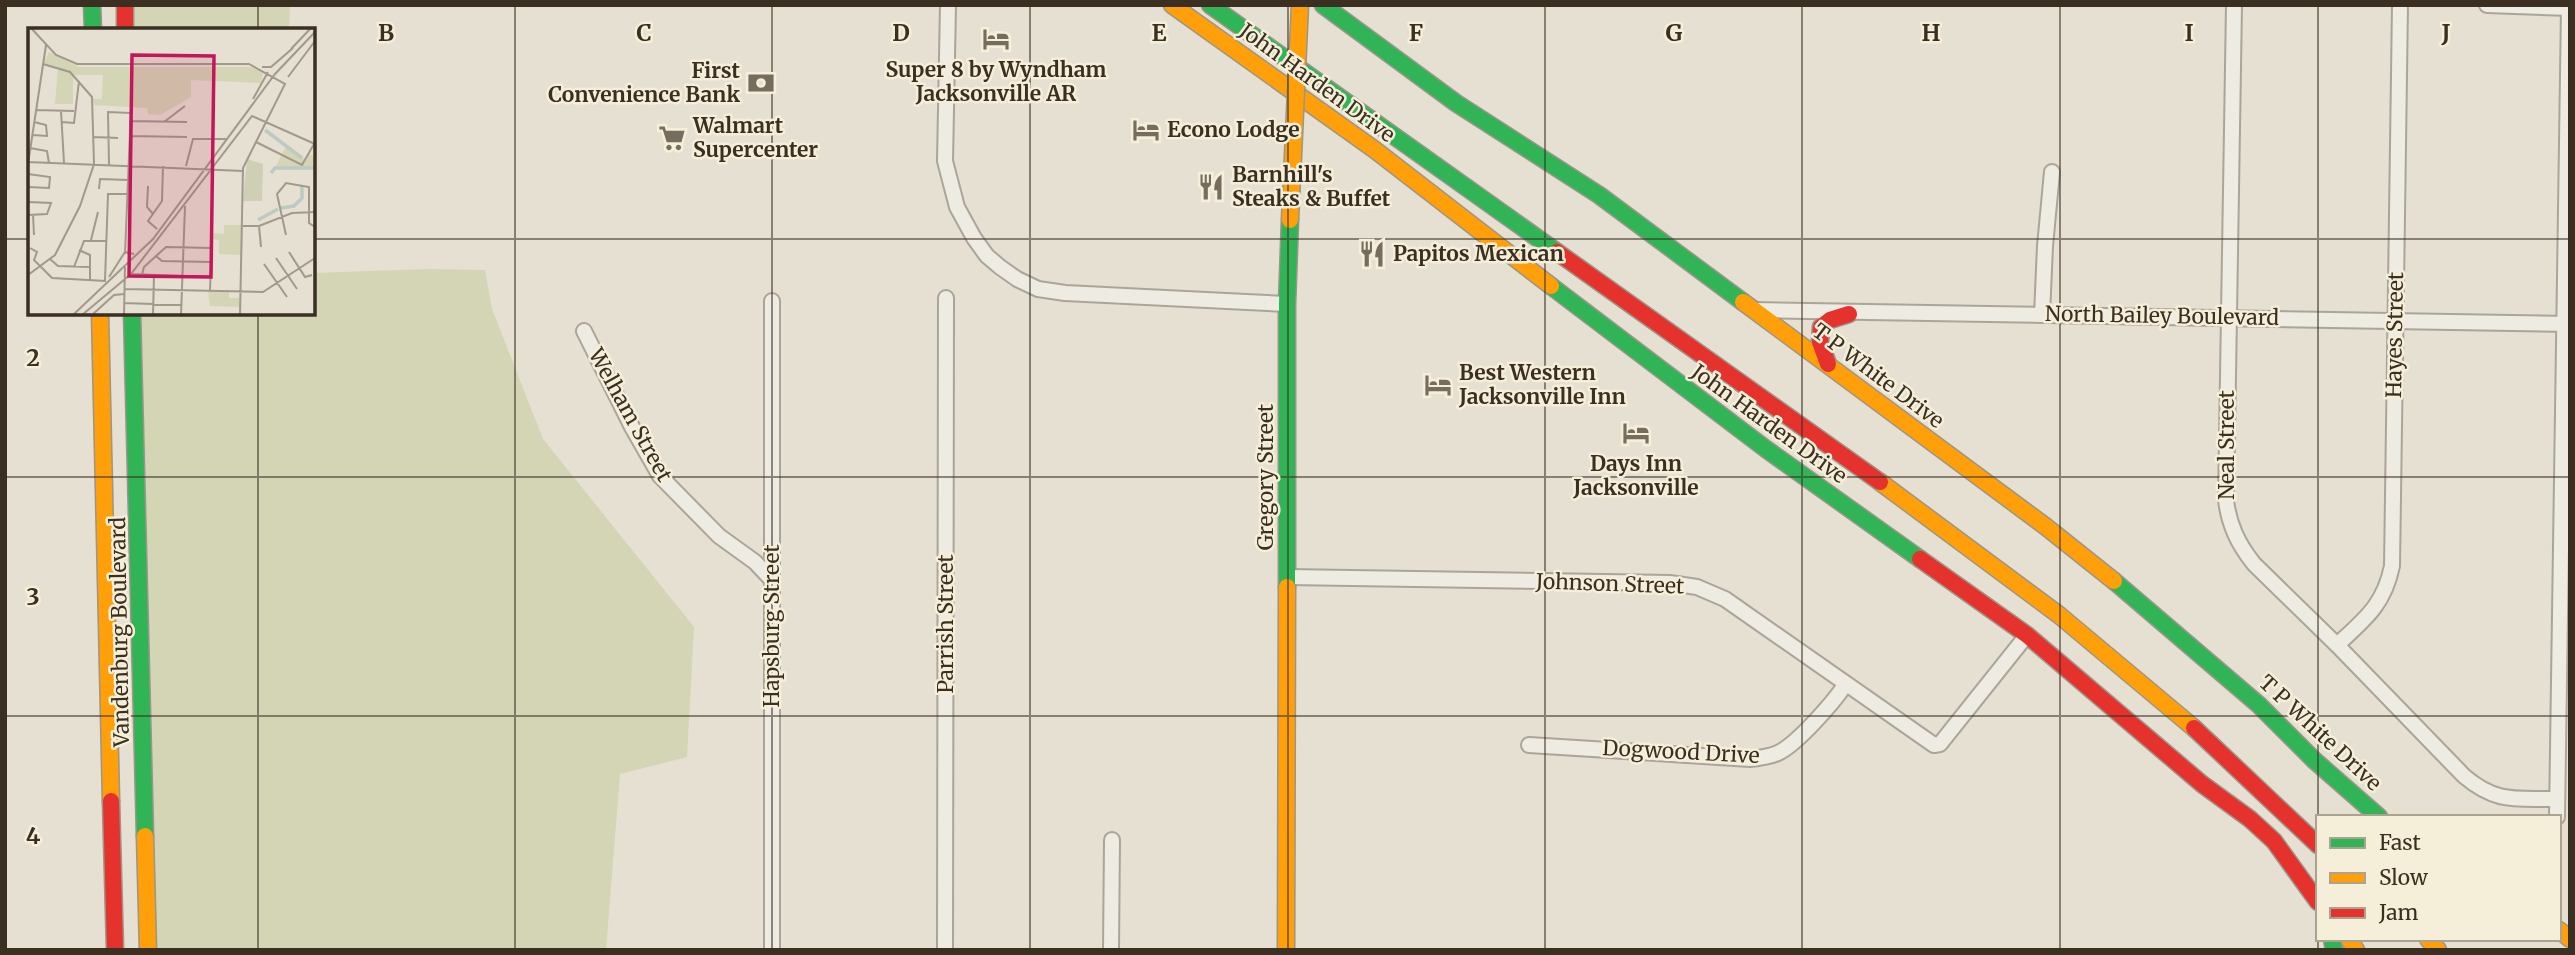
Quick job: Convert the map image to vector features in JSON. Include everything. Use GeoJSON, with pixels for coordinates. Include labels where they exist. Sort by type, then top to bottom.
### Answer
{"type":"FeatureCollection","features":[{"type":"Feature","properties":{"kind":"main road"},"geometry":{"type":"LineString","coordinates":[[92,5],[93,28]]}},
{"type":"Feature","properties":{"kind":"main road"},"geometry":{"type":"LineString","coordinates":[[125,5],[125,28]]}},
{"type":"Feature","properties":{"kind":"main road","name":"John Harden Drive"},"geometry":{"type":"LineString","coordinates":[[1172,5],[1375,150],[1527,265],[1599,324],[1766,449],[2027,635],[2202,784],[2250,819],[2274,841],[2316,901]]}},
{"type":"Feature","properties":{"kind":"main road"},"geometry":{"type":"LineString","coordinates":[[1210,5],[2000,570],[2135,676],[2273,799],[2316,843]]}},
{"type":"Feature","properties":{"kind":"main road"},"geometry":{"type":"LineString","coordinates":[[1237,5],[2026,573],[2094,625],[2187,704],[2316,826]]}},
{"type":"Feature","properties":{"kind":"main road","name":"Gregory Street"},"geometry":{"type":"LineString","coordinates":[[1286,950],[1287,304],[1300,5]]}},
{"type":"Feature","properties":{"kind":"main road","name":"T P White Drive"},"geometry":{"type":"LineString","coordinates":[[1323,5],[1456,103],[1599,195],[2046,526],[2259,705],[2314,760],[2377,815]]}},
{"type":"Feature","properties":{"kind":"main road"},"geometry":{"type":"LineString","coordinates":[[1828,365],[1820,342],[1821,327],[1830,320],[1849,314]]}},
{"type":"Feature","properties":{"kind":"main road","name":"Vandenburg Boulevard"},"geometry":{"type":"LineString","coordinates":[[100,315],[115,950]]}},
{"type":"Feature","properties":{"kind":"main road","name":"Vandenburg Boulevard"},"geometry":{"type":"LineString","coordinates":[[132,315],[148,950]]}},
{"type":"Feature","properties":{"kind":"main road"},"geometry":{"type":"LineString","coordinates":[[101,363],[133,363]]}},
{"type":"Feature","properties":{"kind":"street"},"geometry":{"type":"LineString","coordinates":[[948,5],[945,161],[957,206],[987,256],[1017,279],[1038,289],[1065,293],[1287,304]]}},
{"type":"Feature","properties":{"kind":"street","name":"Neal Street"},"geometry":{"type":"LineString","coordinates":[[2234,5],[2226,500],[2229,520],[2243,551],[2254,564],[2478,788],[2504,798],[2557,799]]}},
{"type":"Feature","properties":{"kind":"street","name":"Hayes Street"},"geometry":{"type":"LineString","coordinates":[[2337,645],[2379,603],[2392,566],[2400,5]]}},
{"type":"Feature","properties":{"kind":"street"},"geometry":{"type":"LineString","coordinates":[[2487,5],[2569,8],[2564,661],[2557,815]]}},
{"type":"Feature","properties":{"kind":"street"},"geometry":{"type":"LineString","coordinates":[[2042,315],[2052,172]]}},
{"type":"Feature","properties":{"kind":"street","name":"Parrish Street"},"geometry":{"type":"LineString","coordinates":[[945,950],[946,298]]}},
{"type":"Feature","properties":{"kind":"street","name":"Hapsburg Street"},"geometry":{"type":"LineString","coordinates":[[772,302],[772,950]]}},
{"type":"Feature","properties":{"kind":"street","name":"North Bailey Boulevard"},"geometry":{"type":"LineString","coordinates":[[1754,310],[1849,314],[2228,317],[2567,324]]}},
{"type":"Feature","properties":{"kind":"street","name":"Welham Street"},"geometry":{"type":"LineString","coordinates":[[584,331],[660,476],[719,536],[755,562],[772,580]]}},
{"type":"Feature","properties":{"kind":"street","name":"Johnson Street"},"geometry":{"type":"LineString","coordinates":[[1287,578],[1682,584],[1712,592],[1725,599],[1934,745],[1940,744],[2027,635]]}},
{"type":"Feature","properties":{"kind":"street","name":"Dogwood Drive"},"geometry":{"type":"LineString","coordinates":[[1529,744],[1750,759],[1767,757],[1784,750],[1817,719],[1846,685]]}},
{"type":"Feature","properties":{"kind":"street"},"geometry":{"type":"LineString","coordinates":[[1111,950],[1112,840]]}},
{"type":"Feature","properties":{"kind":"green space"},"geometry":{"type":"Polygon","coordinates":[[[125,5],[290,5],[289,28],[125,28],[125,5]]]}},
{"type":"Feature","properties":{"kind":"green space"},"geometry":{"type":"Polygon","coordinates":[[[485,270],[492,309],[543,439],[694,627],[687,757],[620,774],[606,950],[149,950],[132,315],[315,315],[315,273],[485,270]]]}},
{"type":"Feature","properties":{"kind":"traffic: fast"},"geometry":{"type":"LineString","coordinates":[[92,5],[93,28]]}},
{"type":"Feature","properties":{"kind":"traffic: fast"},"geometry":{"type":"LineString","coordinates":[[1210,5],[1557,252]]}},
{"type":"Feature","properties":{"kind":"traffic: fast"},"geometry":{"type":"LineString","coordinates":[[1323,5],[1456,103],[1599,195],[1743,302]]}},
{"type":"Feature","properties":{"kind":"traffic: fast"},"geometry":{"type":"LineString","coordinates":[[1287,587],[1287,304],[1290,220]]}},
{"type":"Feature","properties":{"kind":"traffic: fast"},"geometry":{"type":"LineString","coordinates":[[1551,286],[1766,449],[1920,559]]}},
{"type":"Feature","properties":{"kind":"traffic: fast"},"geometry":{"type":"LineString","coordinates":[[132,315],[145,836]]}},
{"type":"Feature","properties":{"kind":"traffic: fast"},"geometry":{"type":"LineString","coordinates":[[2114,581],[2259,705],[2314,760],[2377,815]]}},
{"type":"Feature","properties":{"kind":"traffic: fast"},"geometry":{"type":"LineString","coordinates":[[2332,941],[2334,950]]}},
{"type":"Feature","properties":{"kind":"traffic: slow"},"geometry":{"type":"LineString","coordinates":[[1172,5],[1375,150],[1551,286]]}},
{"type":"Feature","properties":{"kind":"traffic: slow"},"geometry":{"type":"LineString","coordinates":[[1290,220],[1300,5]]}},
{"type":"Feature","properties":{"kind":"traffic: slow"},"geometry":{"type":"LineString","coordinates":[[1743,302],[2045,526],[2114,581]]}},
{"type":"Feature","properties":{"kind":"traffic: slow"},"geometry":{"type":"LineString","coordinates":[[100,315],[111,801]]}},
{"type":"Feature","properties":{"kind":"traffic: slow"},"geometry":{"type":"LineString","coordinates":[[1880,482],[2059,615],[2194,728]]}},
{"type":"Feature","properties":{"kind":"traffic: slow"},"geometry":{"type":"LineString","coordinates":[[1286,950],[1287,587]]}},
{"type":"Feature","properties":{"kind":"traffic: slow"},"geometry":{"type":"LineString","coordinates":[[145,836],[148,950]]}},
{"type":"Feature","properties":{"kind":"traffic: slow"},"geometry":{"type":"LineString","coordinates":[[2561,932],[2570,939]]}},
{"type":"Feature","properties":{"kind":"traffic: slow"},"geometry":{"type":"LineString","coordinates":[[2350,941],[2356,950]]}},
{"type":"Feature","properties":{"kind":"traffic: slow"},"geometry":{"type":"LineString","coordinates":[[2430,941],[2438,950]]}},
{"type":"Feature","properties":{"kind":"traffic: jam"},"geometry":{"type":"LineString","coordinates":[[125,5],[125,28]]}},
{"type":"Feature","properties":{"kind":"traffic: jam"},"geometry":{"type":"LineString","coordinates":[[1557,252],[1880,482]]}},
{"type":"Feature","properties":{"kind":"traffic: jam"},"geometry":{"type":"LineString","coordinates":[[1828,364],[1820,342],[1821,327],[1830,320],[1849,314]]}},
{"type":"Feature","properties":{"kind":"traffic: jam"},"geometry":{"type":"LineString","coordinates":[[1920,559],[2027,635],[2202,784],[2250,819],[2274,841],[2316,899]]}},
{"type":"Feature","properties":{"kind":"traffic: jam"},"geometry":{"type":"LineString","coordinates":[[2194,728],[2316,843]]}},
{"type":"Feature","properties":{"kind":"traffic: jam"},"geometry":{"type":"LineString","coordinates":[[111,801],[115,950]]}},
{"type":"Feature","properties":{"kind":"place","name":"Super 8 by Wyndham Jacksonville AR"},"geometry":{"type":"Point","coordinates":[996,39]}},
{"type":"Feature","properties":{"kind":"place","name":"First Convenience Bank"},"geometry":{"type":"Point","coordinates":[761,83]}},
{"type":"Feature","properties":{"kind":"place","name":"Econo Lodge"},"geometry":{"type":"Point","coordinates":[1146,130]}},
{"type":"Feature","properties":{"kind":"place","name":"Walmart Supercenter"},"geometry":{"type":"Point","coordinates":[672,138]}},
{"type":"Feature","properties":{"kind":"place","name":"Barnhill's Steaks & Buffet"},"geometry":{"type":"Point","coordinates":[1211,187]}},
{"type":"Feature","properties":{"kind":"place","name":"Papitos Mexican"},"geometry":{"type":"Point","coordinates":[1372,254]}},
{"type":"Feature","properties":{"kind":"place","name":"Best Western Jacksonville Inn"},"geometry":{"type":"Point","coordinates":[1438,385]}},
{"type":"Feature","properties":{"kind":"place","name":"Days Inn Jacksonville"},"geometry":{"type":"Point","coordinates":[1636,433]}}]}
